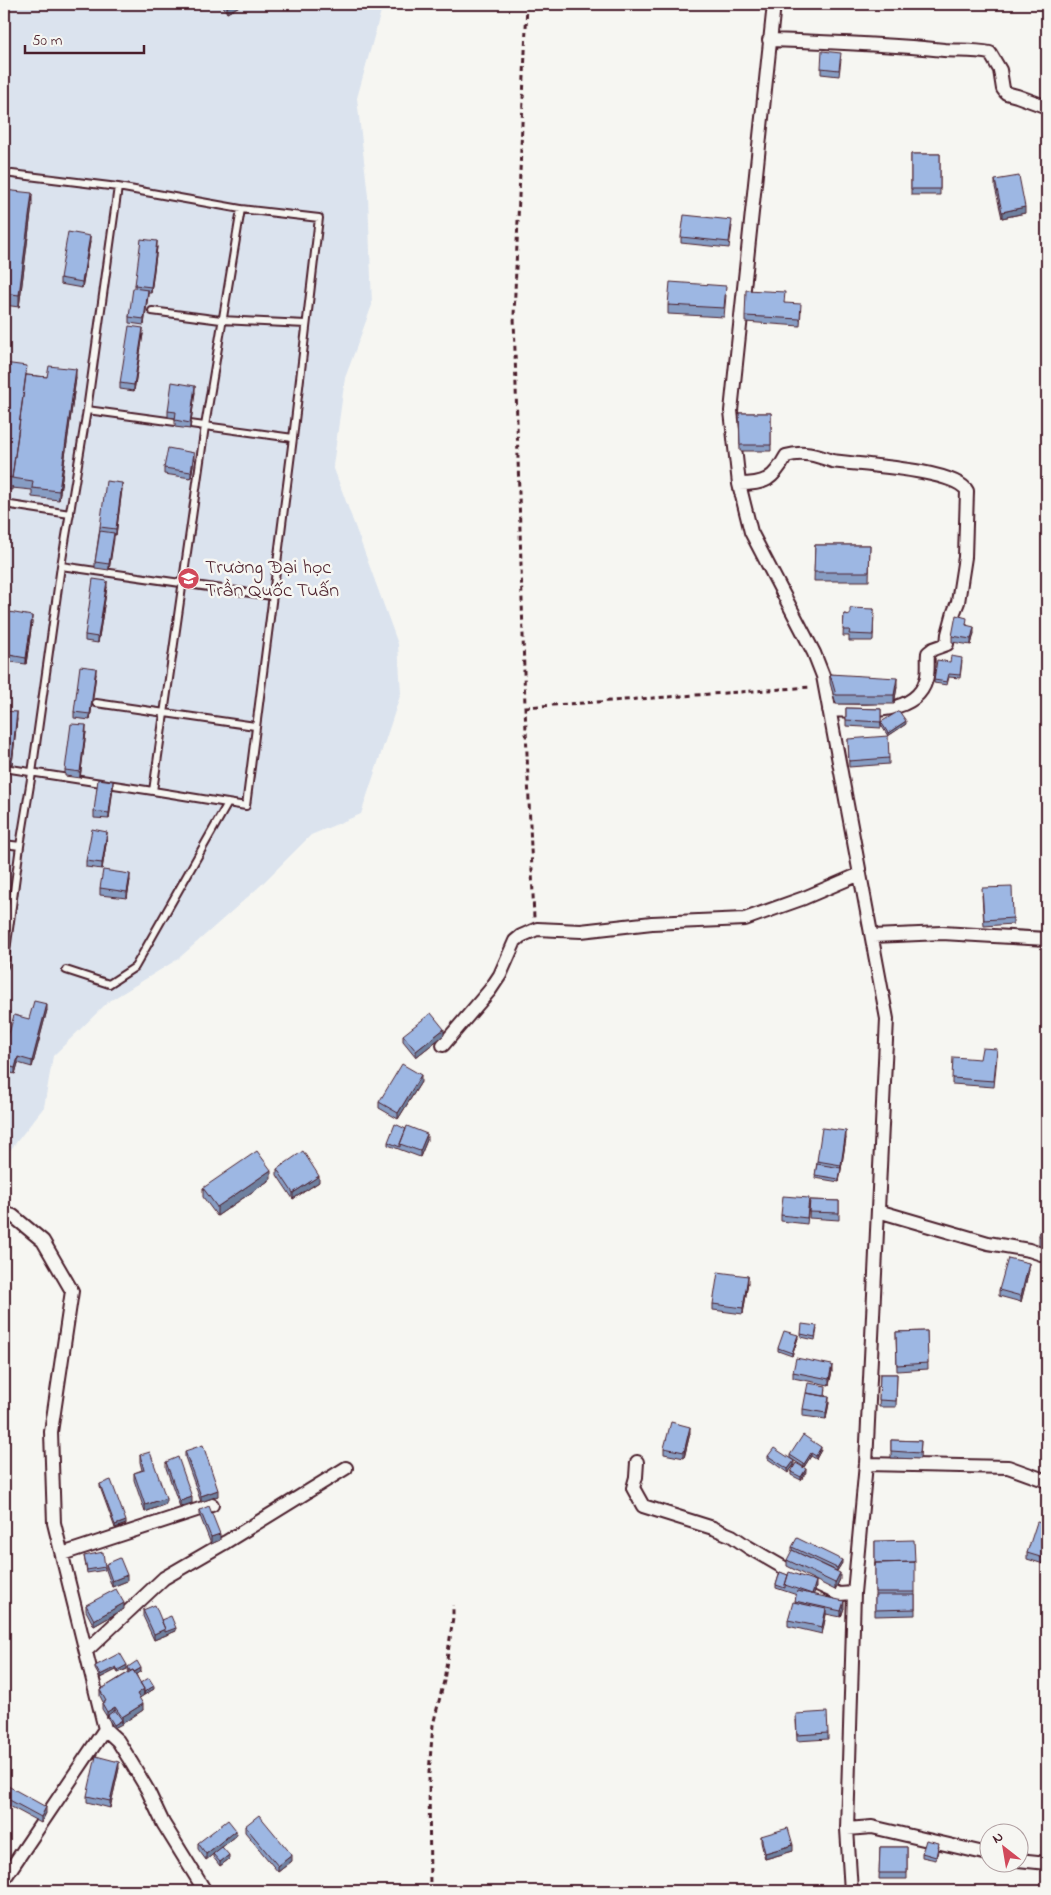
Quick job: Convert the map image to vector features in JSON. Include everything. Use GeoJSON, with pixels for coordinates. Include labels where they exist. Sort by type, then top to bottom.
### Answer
{"type":"FeatureCollection","features":[{"type":"Feature","properties":{"kind":"street"},"geometry":{"type":"LineString","coordinates":[[774,4],[731,411],[739,484],[751,532],[814,653],[823,676],[887,1019],[866,1464],[854,1593],[847,1829],[851,1891]]}},
{"type":"Feature","properties":{"kind":"street"},"geometry":{"type":"LineString","coordinates":[[769,40],[910,46],[956,51],[976,50],[990,53],[1000,70],[1003,88],[1006,93],[1047,107]]}},
{"type":"Feature","properties":{"kind":"street"},"geometry":{"type":"LineString","coordinates":[[739,484],[756,484],[767,481],[786,456],[800,453],[819,456],[832,461],[930,473],[953,480],[964,486],[967,491],[966,557],[958,602],[950,627],[948,644],[932,649],[928,653],[927,679],[921,692],[886,711],[829,710]]}},
{"type":"Feature","properties":{"kind":"street"},"geometry":{"type":"LineString","coordinates":[[443,1045],[490,990],[500,975],[515,941],[534,930],[581,931],[652,923],[745,919],[804,898],[860,874]]}},
{"type":"Feature","properties":{"kind":"street"},"geometry":{"type":"LineString","coordinates":[[873,936],[942,933],[1047,939]]}},
{"type":"Feature","properties":{"kind":"street"},"geometry":{"type":"LineString","coordinates":[[878,1211],[988,1243],[1029,1250],[1047,1256]]}},
{"type":"Feature","properties":{"kind":"street"},"geometry":{"type":"LineString","coordinates":[[4,1213],[13,1216],[42,1241],[72,1291],[51,1432],[54,1523],[105,1729],[118,1741],[147,1789],[163,1822],[205,1891]]}},
{"type":"Feature","properties":{"kind":"street"},"geometry":{"type":"LineString","coordinates":[[636,1462],[636,1477],[633,1488],[643,1506],[713,1528],[732,1536],[793,1573],[839,1594],[854,1593]]}},
{"type":"Feature","properties":{"kind":"street"},"geometry":{"type":"LineString","coordinates":[[866,1464],[1008,1467],[1047,1482]]}},
{"type":"Feature","properties":{"kind":"street"},"geometry":{"type":"LineString","coordinates":[[86,1651],[164,1578],[346,1468]]}},
{"type":"Feature","properties":{"kind":"street"},"geometry":{"type":"LineString","coordinates":[[62,1554],[212,1505]]}},
{"type":"Feature","properties":{"kind":"street"},"geometry":{"type":"LineString","coordinates":[[4,1879],[105,1729]]}},
{"type":"Feature","properties":{"kind":"street"},"geometry":{"type":"LineString","coordinates":[[847,1829],[872,1827],[978,1852]]}},
{"type":"Feature","properties":{"kind":"street"},"geometry":{"type":"LineString","coordinates":[[1028,1861],[1047,1863]]}},
{"type":"Feature","properties":{"kind":"lane"},"geometry":{"type":"LineString","coordinates":[[4,173],[118,187],[241,209],[319,218],[246,806],[4,768]]}},
{"type":"Feature","properties":{"kind":"lane"},"geometry":{"type":"LineString","coordinates":[[4,966],[61,566],[88,410],[118,187]]}},
{"type":"Feature","properties":{"kind":"lane"},"geometry":{"type":"LineString","coordinates":[[153,791],[221,320],[241,209]]}},
{"type":"Feature","properties":{"kind":"lane"},"geometry":{"type":"LineString","coordinates":[[152,311],[221,320],[306,324]]}},
{"type":"Feature","properties":{"kind":"lane"},"geometry":{"type":"LineString","coordinates":[[88,410],[293,438]]}},
{"type":"Feature","properties":{"kind":"lane"},"geometry":{"type":"LineString","coordinates":[[4,504],[70,514]]}},
{"type":"Feature","properties":{"kind":"lane"},"geometry":{"type":"LineString","coordinates":[[61,566],[272,596]]}},
{"type":"Feature","properties":{"kind":"lane"},"geometry":{"type":"LineString","coordinates":[[96,703],[256,726]]}},
{"type":"Feature","properties":{"kind":"lane"},"geometry":{"type":"LineString","coordinates":[[66,970],[109,984],[135,967],[228,803]]}},
{"type":"Feature","properties":{"kind":"lane"},"geometry":{"type":"LineString","coordinates":[[4,844],[20,846]]}},
{"type":"Feature","properties":{"kind":"path"},"geometry":{"type":"LineString","coordinates":[[527,4],[514,316],[525,707],[534,930]]}},
{"type":"Feature","properties":{"kind":"path"},"geometry":{"type":"LineString","coordinates":[[525,707],[825,686]]}},
{"type":"Feature","properties":{"kind":"path"},"geometry":{"type":"LineString","coordinates":[[430,1891],[429,1772],[433,1725],[444,1680],[453,1606]]}},
{"type":"Feature","properties":{"kind":"shaded area","name":"Trường Đại học Trần Quốc Tuấn"},"geometry":{"type":"Polygon","coordinates":[[[4,4],[383,4],[357,98],[368,196],[372,305],[345,378],[333,466],[398,644],[401,693],[361,814],[311,835],[260,886],[178,959],[108,1002],[53,1056],[44,1107],[4,1158],[4,4]]]}},
{"type":"Feature","properties":{"kind":"building"},"geometry":{"type":"Polygon","coordinates":[[[822,51],[841,53],[839,70],[821,68],[822,51]]]}},
{"type":"Feature","properties":{"kind":"building"},"geometry":{"type":"Polygon","coordinates":[[[911,154],[940,154],[940,189],[911,189],[911,154]]]}},
{"type":"Feature","properties":{"kind":"building"},"geometry":{"type":"Polygon","coordinates":[[[1019,176],[1025,207],[1002,212],[995,180],[1019,176]]]}},
{"type":"Feature","properties":{"kind":"building"},"geometry":{"type":"Polygon","coordinates":[[[4,190],[32,193],[19,295],[4,293],[4,190]]]}},
{"type":"Feature","properties":{"kind":"building"},"geometry":{"type":"Polygon","coordinates":[[[684,215],[732,220],[729,242],[681,237],[684,215]]]}},
{"type":"Feature","properties":{"kind":"building"},"geometry":{"type":"Polygon","coordinates":[[[68,232],[90,236],[82,282],[60,278],[68,232]]]}},
{"type":"Feature","properties":{"kind":"building"},"geometry":{"type":"Polygon","coordinates":[[[141,239],[157,241],[151,287],[135,285],[141,239]]]}},
{"type":"Feature","properties":{"kind":"building"},"geometry":{"type":"Polygon","coordinates":[[[670,282],[726,286],[724,308],[668,305],[670,282]]]}},
{"type":"Feature","properties":{"kind":"building"},"geometry":{"type":"Polygon","coordinates":[[[133,288],[148,290],[144,319],[129,317],[133,288]]]}},
{"type":"Feature","properties":{"kind":"building"},"geometry":{"type":"Polygon","coordinates":[[[746,290],[785,292],[784,303],[801,304],[800,319],[745,316],[746,290]]]}},
{"type":"Feature","properties":{"kind":"building"},"geometry":{"type":"Polygon","coordinates":[[[129,326],[143,328],[134,385],[120,383],[129,326]]]}},
{"type":"Feature","properties":{"kind":"building"},"geometry":{"type":"Polygon","coordinates":[[[4,363],[27,366],[12,478],[4,476],[4,363]]]}},
{"type":"Feature","properties":{"kind":"building"},"geometry":{"type":"Polygon","coordinates":[[[49,366],[76,369],[59,491],[32,488],[33,481],[12,478],[26,375],[47,377],[49,366]]]}},
{"type":"Feature","properties":{"kind":"building"},"geometry":{"type":"Polygon","coordinates":[[[172,382],[195,386],[190,423],[175,420],[176,412],[168,411],[172,382]]]}},
{"type":"Feature","properties":{"kind":"building"},"geometry":{"type":"Polygon","coordinates":[[[739,413],[771,413],[771,445],[740,445],[739,413]]]}},
{"type":"Feature","properties":{"kind":"building"},"geometry":{"type":"Polygon","coordinates":[[[168,448],[194,453],[191,472],[164,468],[168,448]]]}},
{"type":"Feature","properties":{"kind":"building"},"geometry":{"type":"Polygon","coordinates":[[[106,481],[122,483],[116,529],[100,527],[106,481]]]}},
{"type":"Feature","properties":{"kind":"building"},"geometry":{"type":"Polygon","coordinates":[[[100,531],[114,533],[109,564],[95,562],[100,531]]]}},
{"type":"Feature","properties":{"kind":"building"},"geometry":{"type":"Polygon","coordinates":[[[815,545],[870,545],[869,572],[814,572],[815,545]]]}},
{"type":"Feature","properties":{"kind":"building"},"geometry":{"type":"Polygon","coordinates":[[[93,579],[107,581],[98,637],[85,635],[93,579]]]}},
{"type":"Feature","properties":{"kind":"building"},"geometry":{"type":"Polygon","coordinates":[[[850,608],[874,609],[873,635],[849,634],[850,630],[843,630],[844,614],[850,615],[850,608]]]}},
{"type":"Feature","properties":{"kind":"building"},"geometry":{"type":"Polygon","coordinates":[[[9,612],[32,616],[26,658],[4,654],[9,612]]]}},
{"type":"Feature","properties":{"kind":"building"},"geometry":{"type":"Polygon","coordinates":[[[956,615],[967,618],[966,625],[974,627],[971,639],[952,636],[956,615]]]}},
{"type":"Feature","properties":{"kind":"building"},"geometry":{"type":"Polygon","coordinates":[[[951,656],[962,658],[960,675],[949,674],[947,682],[934,680],[937,660],[950,662],[951,656]]]}},
{"type":"Feature","properties":{"kind":"building"},"geometry":{"type":"Polygon","coordinates":[[[80,666],[96,668],[90,714],[74,712],[80,666]]]}},
{"type":"Feature","properties":{"kind":"building"},"geometry":{"type":"Polygon","coordinates":[[[830,674],[897,678],[894,695],[836,695],[830,674]]]}},
{"type":"Feature","properties":{"kind":"building"},"geometry":{"type":"Polygon","coordinates":[[[846,708],[881,709],[881,722],[846,720],[846,708]]]}},
{"type":"Feature","properties":{"kind":"building"},"geometry":{"type":"Polygon","coordinates":[[[4,711],[17,712],[12,758],[4,757],[4,711]]]}},
{"type":"Feature","properties":{"kind":"building"},"geometry":{"type":"Polygon","coordinates":[[[899,711],[906,721],[888,733],[881,722],[899,711]]]}},
{"type":"Feature","properties":{"kind":"building"},"geometry":{"type":"Polygon","coordinates":[[[71,724],[86,725],[80,772],[65,770],[71,724]]]}},
{"type":"Feature","properties":{"kind":"building"},"geometry":{"type":"Polygon","coordinates":[[[888,736],[889,758],[849,761],[848,739],[888,736]]]}},
{"type":"Feature","properties":{"kind":"building"},"geometry":{"type":"Polygon","coordinates":[[[98,779],[113,781],[109,813],[94,811],[98,779]]]}},
{"type":"Feature","properties":{"kind":"building"},"geometry":{"type":"Polygon","coordinates":[[[92,829],[107,832],[102,863],[86,861],[92,829]]]}},
{"type":"Feature","properties":{"kind":"building"},"geometry":{"type":"Polygon","coordinates":[[[4,852],[7,853],[4,879],[4,852]]]}},
{"type":"Feature","properties":{"kind":"building"},"geometry":{"type":"Polygon","coordinates":[[[103,870],[130,874],[127,892],[100,888],[103,870]]]}},
{"type":"Feature","properties":{"kind":"building"},"geometry":{"type":"Polygon","coordinates":[[[1012,887],[1013,918],[984,920],[982,888],[1012,887]]]}},
{"type":"Feature","properties":{"kind":"building"},"geometry":{"type":"Polygon","coordinates":[[[34,1001],[47,1004],[32,1061],[18,1057],[15,1068],[4,1065],[4,1052],[14,1015],[29,1019],[34,1001]]]}},
{"type":"Feature","properties":{"kind":"building"},"geometry":{"type":"Polygon","coordinates":[[[431,1013],[444,1029],[416,1051],[403,1035],[431,1013]]]}},
{"type":"Feature","properties":{"kind":"building"},"geometry":{"type":"Polygon","coordinates":[[[982,1048],[997,1049],[994,1081],[952,1078],[953,1057],[980,1059],[982,1048]]]}},
{"type":"Feature","properties":{"kind":"building"},"geometry":{"type":"Polygon","coordinates":[[[402,1064],[421,1075],[398,1113],[379,1102],[402,1064]]]}},
{"type":"Feature","properties":{"kind":"building"},"geometry":{"type":"Polygon","coordinates":[[[395,1124],[406,1129],[400,1147],[388,1142],[395,1124]]]}},
{"type":"Feature","properties":{"kind":"building"},"geometry":{"type":"Polygon","coordinates":[[[407,1126],[427,1134],[420,1151],[400,1144],[407,1126]]]}},
{"type":"Feature","properties":{"kind":"building"},"geometry":{"type":"Polygon","coordinates":[[[822,1128],[846,1131],[841,1165],[817,1161],[822,1128]]]}},
{"type":"Feature","properties":{"kind":"building"},"geometry":{"type":"Polygon","coordinates":[[[257,1151],[271,1170],[217,1207],[203,1188],[257,1151]]]}},
{"type":"Feature","properties":{"kind":"building"},"geometry":{"type":"Polygon","coordinates":[[[303,1151],[319,1176],[293,1193],[277,1169],[303,1151]]]}},
{"type":"Feature","properties":{"kind":"building"},"geometry":{"type":"Polygon","coordinates":[[[817,1164],[841,1168],[839,1179],[815,1175],[817,1164]]]}},
{"type":"Feature","properties":{"kind":"building"},"geometry":{"type":"Polygon","coordinates":[[[1047,1195],[1047,1238],[1039,1236],[1047,1195]]]}},
{"type":"Feature","properties":{"kind":"building"},"geometry":{"type":"Polygon","coordinates":[[[783,1196],[809,1198],[807,1218],[781,1215],[783,1196]]]}},
{"type":"Feature","properties":{"kind":"building"},"geometry":{"type":"Polygon","coordinates":[[[810,1200],[839,1201],[839,1213],[809,1212],[810,1200]]]}},
{"type":"Feature","properties":{"kind":"building"},"geometry":{"type":"Polygon","coordinates":[[[1008,1258],[1029,1263],[1021,1296],[999,1290],[1008,1258]]]}},
{"type":"Feature","properties":{"kind":"building"},"geometry":{"type":"Polygon","coordinates":[[[718,1272],[748,1276],[743,1308],[713,1304],[718,1272]]]}},
{"type":"Feature","properties":{"kind":"building"},"geometry":{"type":"Polygon","coordinates":[[[802,1324],[817,1326],[815,1337],[801,1334],[802,1324]]]}},
{"type":"Feature","properties":{"kind":"building"},"geometry":{"type":"Polygon","coordinates":[[[784,1331],[798,1335],[792,1353],[778,1348],[784,1331]]]}},
{"type":"Feature","properties":{"kind":"building"},"geometry":{"type":"Polygon","coordinates":[[[927,1331],[928,1363],[897,1365],[896,1332],[927,1331]]]}},
{"type":"Feature","properties":{"kind":"building"},"geometry":{"type":"Polygon","coordinates":[[[796,1358],[832,1365],[829,1379],[793,1372],[796,1358]]]}},
{"type":"Feature","properties":{"kind":"building"},"geometry":{"type":"Polygon","coordinates":[[[880,1374],[897,1374],[896,1401],[879,1400],[880,1374]]]}},
{"type":"Feature","properties":{"kind":"building"},"geometry":{"type":"Polygon","coordinates":[[[808,1383],[826,1386],[825,1396],[806,1393],[808,1383]]]}},
{"type":"Feature","properties":{"kind":"building"},"geometry":{"type":"Polygon","coordinates":[[[806,1393],[829,1397],[826,1413],[803,1409],[806,1393]]]}},
{"type":"Feature","properties":{"kind":"building"},"geometry":{"type":"Polygon","coordinates":[[[671,1422],[690,1427],[684,1452],[664,1448],[671,1422]]]}},
{"type":"Feature","properties":{"kind":"building"},"geometry":{"type":"Polygon","coordinates":[[[803,1435],[821,1447],[816,1456],[811,1453],[804,1464],[790,1455],[803,1435]]]}},
{"type":"Feature","properties":{"kind":"building"},"geometry":{"type":"Polygon","coordinates":[[[891,1440],[921,1441],[920,1453],[891,1451],[891,1440]]]}},
{"type":"Feature","properties":{"kind":"building"},"geometry":{"type":"Polygon","coordinates":[[[203,1445],[218,1490],[201,1496],[185,1451],[203,1445]]]}},
{"type":"Feature","properties":{"kind":"building"},"geometry":{"type":"Polygon","coordinates":[[[774,1448],[794,1461],[788,1469],[768,1456],[774,1448]]]}},
{"type":"Feature","properties":{"kind":"building"},"geometry":{"type":"Polygon","coordinates":[[[150,1452],[166,1498],[145,1505],[134,1473],[144,1470],[140,1455],[150,1452]]]}},
{"type":"Feature","properties":{"kind":"building"},"geometry":{"type":"Polygon","coordinates":[[[178,1457],[192,1497],[180,1501],[166,1462],[178,1457]]]}},
{"type":"Feature","properties":{"kind":"building"},"geometry":{"type":"Polygon","coordinates":[[[796,1463],[806,1469],[801,1477],[791,1472],[796,1463]]]}},
{"type":"Feature","properties":{"kind":"building"},"geometry":{"type":"Polygon","coordinates":[[[111,1480],[126,1521],[115,1525],[100,1484],[111,1480]]]}},
{"type":"Feature","properties":{"kind":"building"},"geometry":{"type":"Polygon","coordinates":[[[209,1506],[220,1534],[211,1537],[200,1510],[209,1506]]]}},
{"type":"Feature","properties":{"kind":"building"},"geometry":{"type":"Polygon","coordinates":[[[1037,1522],[1047,1524],[1047,1559],[1027,1553],[1037,1522]]]}},
{"type":"Feature","properties":{"kind":"building"},"geometry":{"type":"Polygon","coordinates":[[[797,1538],[842,1560],[837,1568],[792,1547],[797,1538]]]}},
{"type":"Feature","properties":{"kind":"building"},"geometry":{"type":"Polygon","coordinates":[[[914,1540],[915,1562],[875,1563],[875,1541],[914,1540]]]}},
{"type":"Feature","properties":{"kind":"building"},"geometry":{"type":"Polygon","coordinates":[[[792,1550],[840,1573],[835,1583],[787,1560],[792,1550]]]}},
{"type":"Feature","properties":{"kind":"building"},"geometry":{"type":"Polygon","coordinates":[[[103,1552],[105,1567],[87,1570],[84,1556],[103,1552]]]}},
{"type":"Feature","properties":{"kind":"building"},"geometry":{"type":"Polygon","coordinates":[[[120,1558],[127,1575],[112,1581],[106,1564],[120,1558]]]}},
{"type":"Feature","properties":{"kind":"building"},"geometry":{"type":"Polygon","coordinates":[[[915,1562],[915,1592],[875,1592],[875,1563],[915,1562]]]}},
{"type":"Feature","properties":{"kind":"building"},"geometry":{"type":"Polygon","coordinates":[[[780,1572],[788,1575],[785,1588],[776,1585],[780,1572]]]}},
{"type":"Feature","properties":{"kind":"building"},"geometry":{"type":"Polygon","coordinates":[[[789,1572],[816,1581],[812,1594],[785,1585],[789,1572]]]}},
{"type":"Feature","properties":{"kind":"building"},"geometry":{"type":"Polygon","coordinates":[[[116,1589],[124,1603],[94,1620],[86,1605],[116,1589]]]}},
{"type":"Feature","properties":{"kind":"building"},"geometry":{"type":"Polygon","coordinates":[[[797,1591],[844,1601],[841,1611],[795,1601],[797,1591]]]}},
{"type":"Feature","properties":{"kind":"building"},"geometry":{"type":"Polygon","coordinates":[[[875,1595],[915,1595],[915,1609],[875,1610],[875,1595]]]}},
{"type":"Feature","properties":{"kind":"building"},"geometry":{"type":"Polygon","coordinates":[[[793,1602],[826,1609],[822,1627],[788,1620],[793,1602]]]}},
{"type":"Feature","properties":{"kind":"building"},"geometry":{"type":"Polygon","coordinates":[[[155,1605],[165,1629],[154,1634],[143,1610],[155,1605]]]}},
{"type":"Feature","properties":{"kind":"building"},"geometry":{"type":"Polygon","coordinates":[[[171,1616],[176,1628],[165,1632],[161,1620],[171,1616]]]}},
{"type":"Feature","properties":{"kind":"building"},"geometry":{"type":"Polygon","coordinates":[[[120,1653],[127,1665],[118,1670],[116,1667],[100,1675],[95,1666],[120,1653]]]}},
{"type":"Feature","properties":{"kind":"building"},"geometry":{"type":"Polygon","coordinates":[[[137,1661],[141,1668],[134,1672],[133,1670],[130,1671],[128,1667],[137,1661]]]}},
{"type":"Feature","properties":{"kind":"building"},"geometry":{"type":"Polygon","coordinates":[[[133,1670],[144,1689],[137,1694],[143,1704],[122,1717],[115,1707],[107,1712],[102,1703],[106,1701],[100,1690],[133,1670]]]}},
{"type":"Feature","properties":{"kind":"building"},"geometry":{"type":"Polygon","coordinates":[[[149,1678],[154,1686],[144,1692],[140,1683],[149,1678]]]}},
{"type":"Feature","properties":{"kind":"building"},"geometry":{"type":"Polygon","coordinates":[[[115,1710],[122,1720],[114,1725],[108,1715],[115,1710]]]}},
{"type":"Feature","properties":{"kind":"building"},"geometry":{"type":"Polygon","coordinates":[[[827,1712],[828,1733],[797,1735],[796,1714],[827,1712]]]}},
{"type":"Feature","properties":{"kind":"building"},"geometry":{"type":"Polygon","coordinates":[[[96,1756],[119,1762],[110,1801],[87,1796],[96,1756]]]}},
{"type":"Feature","properties":{"kind":"building"},"geometry":{"type":"Polygon","coordinates":[[[8,1786],[46,1807],[41,1817],[4,1797],[8,1786]]]}},
{"type":"Feature","properties":{"kind":"building"},"geometry":{"type":"Polygon","coordinates":[[[259,1815],[292,1855],[278,1866],[245,1826],[259,1815]]]}},
{"type":"Feature","properties":{"kind":"building"},"geometry":{"type":"Polygon","coordinates":[[[228,1820],[236,1830],[206,1854],[198,1843],[228,1820]]]}},
{"type":"Feature","properties":{"kind":"building"},"geometry":{"type":"Polygon","coordinates":[[[1047,1821],[1047,1849],[1042,1848],[1047,1821]]]}},
{"type":"Feature","properties":{"kind":"building"},"geometry":{"type":"Polygon","coordinates":[[[788,1828],[793,1845],[765,1853],[761,1836],[788,1828]]]}},
{"type":"Feature","properties":{"kind":"building"},"geometry":{"type":"Polygon","coordinates":[[[926,1840],[939,1843],[936,1857],[922,1853],[926,1840]]]}},
{"type":"Feature","properties":{"kind":"building"},"geometry":{"type":"Polygon","coordinates":[[[222,1847],[229,1855],[220,1862],[213,1854],[222,1847]]]}},
{"type":"Feature","properties":{"kind":"building"},"geometry":{"type":"Polygon","coordinates":[[[880,1847],[907,1847],[907,1873],[879,1873],[880,1847]]]}},
{"type":"Feature","properties":{"kind":"building"},"geometry":{"type":"Polygon","coordinates":[[[11,1887],[16,1891],[8,1891],[11,1887]]]}},
{"type":"Feature","properties":{"kind":"place","name":"Trường Đại học Trần Quốc Tuấn"},"geometry":{"type":"Point","coordinates":[189,579]}}]}
